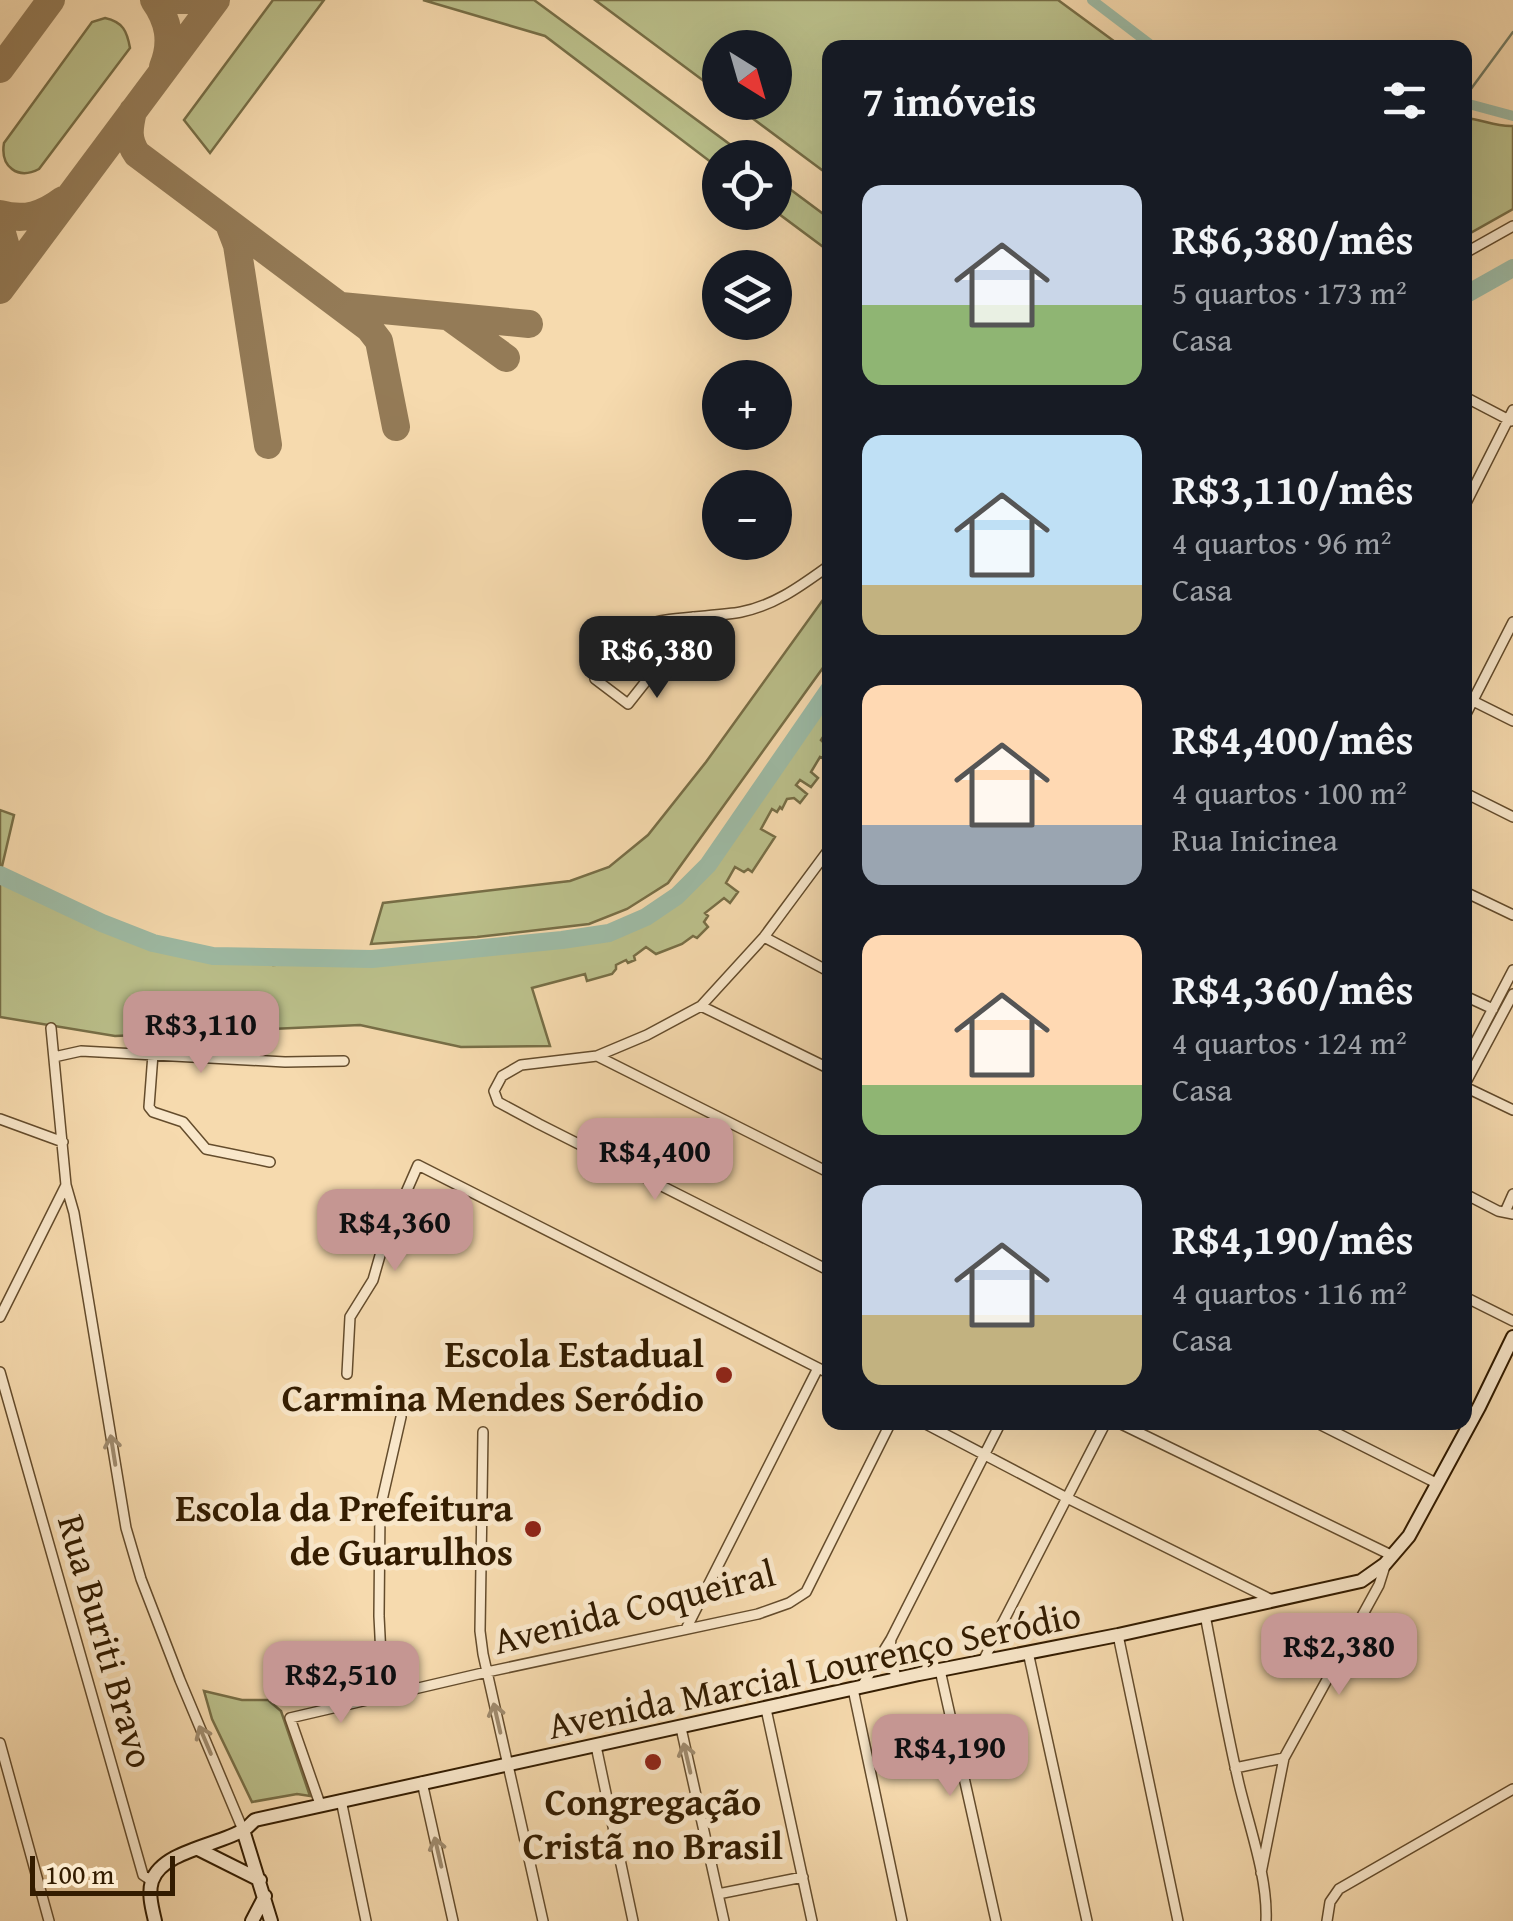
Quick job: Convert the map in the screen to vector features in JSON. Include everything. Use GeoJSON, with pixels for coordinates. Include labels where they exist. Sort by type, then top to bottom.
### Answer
{"type":"FeatureCollection","features":[{"type":"Feature","properties":{"kind":"main road"},"geometry":{"type":"LineString","coordinates":[[1472,1420],[1513,1337]]}},
{"type":"Feature","properties":{"kind":"main road"},"geometry":{"type":"LineString","coordinates":[[1389,1560],[1409,1536],[1467,1430]]}},
{"type":"Feature","properties":{"kind":"main road","name":"Avenida Marcial Lourenço Seródio"},"geometry":{"type":"LineString","coordinates":[[152,1881],[169,1862],[243,1830],[255,1820],[896,1679],[1274,1601],[1360,1580],[1389,1560]]}},
{"type":"Feature","properties":{"kind":"main road"},"geometry":{"type":"LineString","coordinates":[[243,1830],[272,1921]]}},
{"type":"Feature","properties":{"kind":"main road"},"geometry":{"type":"LineString","coordinates":[[198,1848],[260,1880]]}},
{"type":"Feature","properties":{"kind":"main road","name":"Rua Buriti Bravo"},"geometry":{"type":"LineString","coordinates":[[152,1881],[156,1921]]}},
{"type":"Feature","properties":{"kind":"main road"},"geometry":{"type":"LineString","coordinates":[[252,1921],[265,1896]]}},
{"type":"Feature","properties":{"kind":"street"},"geometry":{"type":"LineString","coordinates":[[1472,249],[1513,226]]}},
{"type":"Feature","properties":{"kind":"street"},"geometry":{"type":"LineString","coordinates":[[1472,400],[1511,417],[1472,492]]}},
{"type":"Feature","properties":{"kind":"street"},"geometry":{"type":"LineString","coordinates":[[693,617],[628,704],[595,679],[642,627],[693,617],[743,612],[778,600],[822,570]]}},
{"type":"Feature","properties":{"kind":"street"},"geometry":{"type":"LineString","coordinates":[[1513,622],[1473,701],[1513,721]]}},
{"type":"Feature","properties":{"kind":"street"},"geometry":{"type":"LineString","coordinates":[[1472,796],[1513,816]]}},
{"type":"Feature","properties":{"kind":"street"},"geometry":{"type":"LineString","coordinates":[[822,860],[764,937],[701,1006],[597,1056],[521,1065],[502,1076],[494,1091],[498,1102],[822,1267]]}},
{"type":"Feature","properties":{"kind":"street"},"geometry":{"type":"LineString","coordinates":[[816,869],[822,872]]}},
{"type":"Feature","properties":{"kind":"street"},"geometry":{"type":"LineString","coordinates":[[1472,896],[1513,916]]}},
{"type":"Feature","properties":{"kind":"street"},"geometry":{"type":"LineString","coordinates":[[764,937],[822,968]]}},
{"type":"Feature","properties":{"kind":"street"},"geometry":{"type":"LineString","coordinates":[[1472,1072],[1508,1001],[1513,970]]}},
{"type":"Feature","properties":{"kind":"street"},"geometry":{"type":"LineString","coordinates":[[1472,999],[1492,1009]]}},
{"type":"Feature","properties":{"kind":"street"},"geometry":{"type":"LineString","coordinates":[[1472,1048],[1492,1009],[1508,1001]]}},
{"type":"Feature","properties":{"kind":"street"},"geometry":{"type":"LineString","coordinates":[[701,1006],[822,1065]]}},
{"type":"Feature","properties":{"kind":"street"},"geometry":{"type":"LineString","coordinates":[[51,1028],[66,1186],[74,1213],[126,1528],[180,1680],[243,1830]]}},
{"type":"Feature","properties":{"kind":"street"},"geometry":{"type":"LineString","coordinates":[[54,1058],[82,1051],[285,1062],[344,1061]]}},
{"type":"Feature","properties":{"kind":"street"},"geometry":{"type":"LineString","coordinates":[[153,1054],[149,1107],[153,1112],[183,1122],[206,1149],[270,1162]]}},
{"type":"Feature","properties":{"kind":"street"},"geometry":{"type":"LineString","coordinates":[[597,1056],[822,1169]]}},
{"type":"Feature","properties":{"kind":"street"},"geometry":{"type":"LineString","coordinates":[[1472,1090],[1513,1110]]}},
{"type":"Feature","properties":{"kind":"street"},"geometry":{"type":"LineString","coordinates":[[0,1119],[63,1142]]}},
{"type":"Feature","properties":{"kind":"street"},"geometry":{"type":"LineString","coordinates":[[347,1374],[350,1317],[373,1280],[383,1245],[418,1165],[822,1370]]}},
{"type":"Feature","properties":{"kind":"street"},"geometry":{"type":"LineString","coordinates":[[0,1318],[66,1186]]}},
{"type":"Feature","properties":{"kind":"street"},"geometry":{"type":"LineString","coordinates":[[1472,1197],[1509,1213],[1513,1194]]}},
{"type":"Feature","properties":{"kind":"street"},"geometry":{"type":"LineString","coordinates":[[51,1216],[66,1210],[74,1213]]}},
{"type":"Feature","properties":{"kind":"street"},"geometry":{"type":"LineString","coordinates":[[1472,1301],[1513,1322]]}},
{"type":"Feature","properties":{"kind":"street"},"geometry":{"type":"LineString","coordinates":[[686,1629],[818,1368]]}},
{"type":"Feature","properties":{"kind":"street","name":"Rua Buriti Bravo"},"geometry":{"type":"LineString","coordinates":[[0,1372],[142,1875],[152,1881]]}},
{"type":"Feature","properties":{"kind":"street"},"geometry":{"type":"LineString","coordinates":[[1472,1404],[1479,1407]]}},
{"type":"Feature","properties":{"kind":"street"},"geometry":{"type":"LineString","coordinates":[[383,1696],[380,1509],[400,1417]]}},
{"type":"Feature","properties":{"kind":"street","name":"Avenida Coqueiral"},"geometry":{"type":"LineString","coordinates":[[320,1804],[290,1718],[777,1609],[806,1592],[887,1430]]}},
{"type":"Feature","properties":{"kind":"street"},"geometry":{"type":"LineString","coordinates":[[937,1430],[1274,1601]]}},
{"type":"Feature","properties":{"kind":"street"},"geometry":{"type":"LineString","coordinates":[[902,1921],[858,1688],[891,1639],[997,1430]]}},
{"type":"Feature","properties":{"kind":"street"},"geometry":{"type":"LineString","coordinates":[[983,1661],[1102,1430]]}},
{"type":"Feature","properties":{"kind":"street"},"geometry":{"type":"LineString","coordinates":[[1133,1430],[1389,1560],[1380,1585],[1284,1758],[1261,1876]]}},
{"type":"Feature","properties":{"kind":"street"},"geometry":{"type":"LineString","coordinates":[[1331,1430],[1438,1484]]}},
{"type":"Feature","properties":{"kind":"street"},"geometry":{"type":"LineString","coordinates":[[483,1432],[480,1631],[543,1921]]}},
{"type":"Feature","properties":{"kind":"street"},"geometry":{"type":"LineString","coordinates":[[1205,1615],[1261,1876],[1266,1921]]}},
{"type":"Feature","properties":{"kind":"street"},"geometry":{"type":"LineString","coordinates":[[1118,1635],[1178,1921]]}},
{"type":"Feature","properties":{"kind":"street"},"geometry":{"type":"LineString","coordinates":[[891,1639],[896,1679]]}},
{"type":"Feature","properties":{"kind":"street"},"geometry":{"type":"LineString","coordinates":[[1028,1652],[1087,1921]]}},
{"type":"Feature","properties":{"kind":"street"},"geometry":{"type":"LineString","coordinates":[[940,1670],[996,1921]]}},
{"type":"Feature","properties":{"kind":"street"},"geometry":{"type":"LineString","coordinates":[[766,1709],[812,1921]]}},
{"type":"Feature","properties":{"kind":"street"},"geometry":{"type":"LineString","coordinates":[[681,1728],[724,1921]]}},
{"type":"Feature","properties":{"kind":"street"},"geometry":{"type":"LineString","coordinates":[[0,1744],[49,1921]]}},
{"type":"Feature","properties":{"kind":"street"},"geometry":{"type":"LineString","coordinates":[[596,1746],[633,1921]]}},
{"type":"Feature","properties":{"kind":"street"},"geometry":{"type":"LineString","coordinates":[[1235,1768],[1284,1758]]}},
{"type":"Feature","properties":{"kind":"street"},"geometry":{"type":"LineString","coordinates":[[422,1782],[453,1921]]}},
{"type":"Feature","properties":{"kind":"street"},"geometry":{"type":"LineString","coordinates":[[1328,1921],[1330,1902],[1339,1888],[1513,1789]]}},
{"type":"Feature","properties":{"kind":"street"},"geometry":{"type":"LineString","coordinates":[[341,1800],[366,1921]]}},
{"type":"Feature","properties":{"kind":"street"},"geometry":{"type":"LineString","coordinates":[[718,1894],[803,1876]]}},
{"type":"Feature","properties":{"kind":"green space"},"geometry":{"type":"Polygon","coordinates":[[[273,0],[324,0],[210,153],[184,120],[273,0]]]}},
{"type":"Feature","properties":{"kind":"green space"},"geometry":{"type":"Polygon","coordinates":[[[423,0],[534,0],[724,140],[702,140],[702,155],[545,36],[423,0]]]}},
{"type":"Feature","properties":{"kind":"green space"},"geometry":{"type":"Polygon","coordinates":[[[595,0],[1058,0],[1112,40],[822,40],[822,170],[792,148],[792,140],[782,140],[755,120],[792,120],[792,30],[702,30],[702,80],[595,0]]]}},
{"type":"Feature","properties":{"kind":"green space"},"geometry":{"type":"Polygon","coordinates":[[[105,18],[123,28],[130,48],[39,169],[24,173],[12,169],[5,159],[4,143],[92,22],[105,18]]]}},
{"type":"Feature","properties":{"kind":"green space"},"geometry":{"type":"Polygon","coordinates":[[[1472,119],[1513,126],[1513,209],[1472,232],[1472,119]]]}},
{"type":"Feature","properties":{"kind":"green space"},"geometry":{"type":"Polygon","coordinates":[[[792,191],[822,213],[822,246],[792,224],[792,191]]]}},
{"type":"Feature","properties":{"kind":"green space"},"geometry":{"type":"Polygon","coordinates":[[[822,601],[822,669],[668,883],[627,909],[589,924],[371,944],[383,903],[570,881],[609,867],[648,835],[822,601]]]}},
{"type":"Feature","properties":{"kind":"green space"},"geometry":{"type":"Polygon","coordinates":[[[822,711],[822,758],[811,772],[818,778],[811,787],[800,780],[796,785],[807,794],[800,803],[794,798],[787,799],[782,809],[772,809],[761,829],[775,837],[752,872],[735,867],[726,883],[738,892],[730,903],[724,898],[705,913],[708,927],[697,938],[693,936],[656,954],[646,947],[634,956],[635,960],[616,965],[612,974],[587,981],[585,974],[532,988],[550,1046],[461,1047],[360,1025],[115,1036],[0,1017],[0,875],[153,943],[273,965],[579,938],[581,943],[617,937],[650,921],[712,869],[822,711]]]}},
{"type":"Feature","properties":{"kind":"green space"},"geometry":{"type":"Polygon","coordinates":[[[0,810],[14,815],[0,875],[0,810]]]}},
{"type":"Feature","properties":{"kind":"green space"},"geometry":{"type":"Polygon","coordinates":[[[204,1691],[242,1700],[268,1700],[281,1711],[310,1796],[297,1794],[252,1802],[212,1719],[204,1691]]]}},
{"type":"Feature","properties":{"kind":"waterway"},"geometry":{"type":"LineString","coordinates":[[1092,0],[1144,40]]}},
{"type":"Feature","properties":{"kind":"waterway"},"geometry":{"type":"LineString","coordinates":[[1472,88],[1513,32]]}},
{"type":"Feature","properties":{"kind":"waterway"},"geometry":{"type":"LineString","coordinates":[[1472,105],[1513,116]]}},
{"type":"Feature","properties":{"kind":"waterway"},"geometry":{"type":"LineString","coordinates":[[1472,291],[1513,268]]}},
{"type":"Feature","properties":{"kind":"waterway"},"geometry":{"type":"LineString","coordinates":[[0,875],[153,943],[213,956],[372,959],[609,933],[646,917],[677,896],[708,865],[822,700]]}},
{"type":"Feature","properties":{"kind":"taxiway"},"geometry":{"type":"LineString","coordinates":[[0,69],[51,0]]}},
{"type":"Feature","properties":{"kind":"taxiway"},"geometry":{"type":"LineString","coordinates":[[154,0],[168,32],[163,67]]}},
{"type":"Feature","properties":{"kind":"taxiway"},"geometry":{"type":"LineString","coordinates":[[170,0],[192,0]]}},
{"type":"Feature","properties":{"kind":"taxiway"},"geometry":{"type":"LineString","coordinates":[[0,290],[216,0]]}},
{"type":"Feature","properties":{"kind":"taxiway"},"geometry":{"type":"LineString","coordinates":[[133,111],[130,134],[137,154],[369,328],[379,341],[396,427]]}},
{"type":"Feature","properties":{"kind":"taxiway"},"geometry":{"type":"LineString","coordinates":[[0,214],[33,215],[63,200]]}},
{"type":"Feature","properties":{"kind":"taxiway"},"geometry":{"type":"LineString","coordinates":[[229,224],[237,245],[268,445]]}},
{"type":"Feature","properties":{"kind":"taxiway"},"geometry":{"type":"LineString","coordinates":[[0,226],[8,254],[2,282]]}},
{"type":"Feature","properties":{"kind":"taxiway"},"geometry":{"type":"LineString","coordinates":[[341,306],[529,324]]}},
{"type":"Feature","properties":{"kind":"taxiway"},"geometry":{"type":"LineString","coordinates":[[452,319],[506,358]]}},
{"type":"Feature","properties":{"kind":"place","name":"Escola Estadual Carmina Mendes Seródio"},"geometry":{"type":"Point","coordinates":[724,1375]}},
{"type":"Feature","properties":{"kind":"place","name":"Escola da Prefeitura de Guarulhos"},"geometry":{"type":"Point","coordinates":[533,1529]}},
{"type":"Feature","properties":{"kind":"place","name":"Congregação Cristã no Brasil"},"geometry":{"type":"Point","coordinates":[653,1762]}}]}
